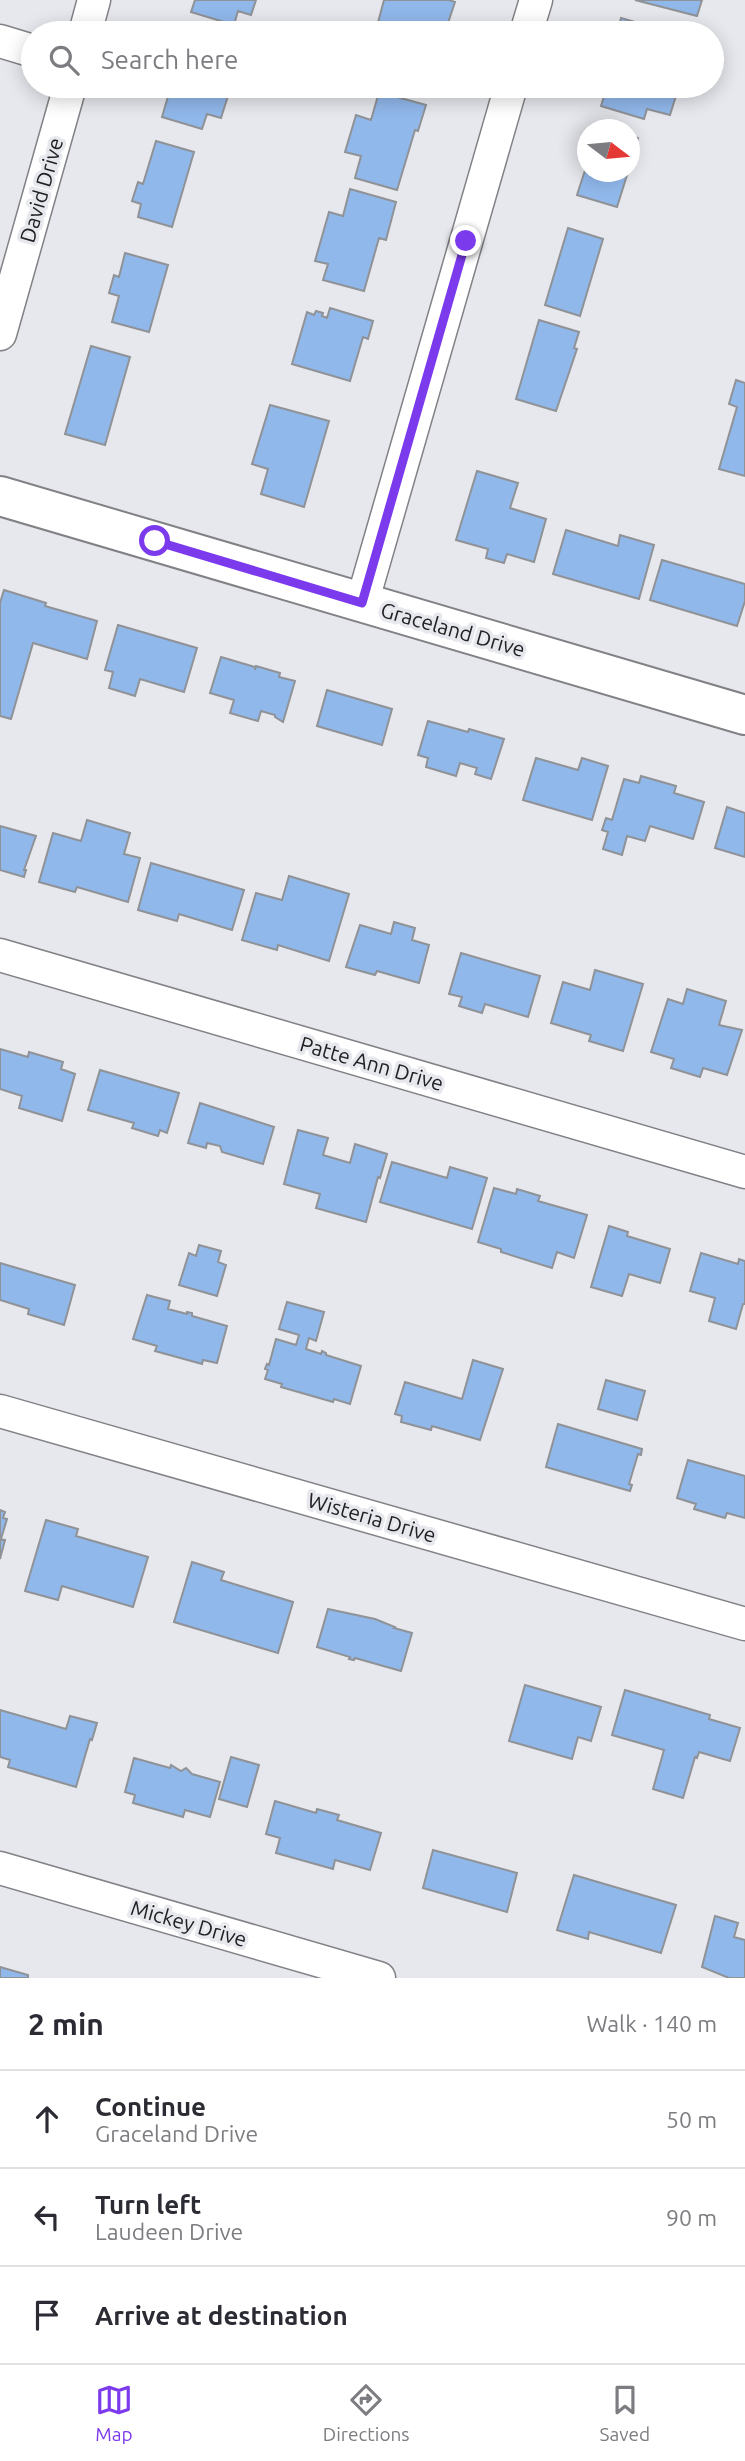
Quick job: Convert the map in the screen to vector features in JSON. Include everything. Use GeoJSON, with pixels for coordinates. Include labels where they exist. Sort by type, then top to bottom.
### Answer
{"type":"FeatureCollection","features":[{"type":"Feature","properties":{"kind":"street"},"geometry":{"type":"LineString","coordinates":[[88,21],[94,0]]}},
{"type":"Feature","properties":{"kind":"street"},"geometry":{"type":"LineString","coordinates":[[530,21],[536,0]]}},
{"type":"Feature","properties":{"kind":"street"},"geometry":{"type":"LineString","coordinates":[[0,41],[21,47]]}},
{"type":"Feature","properties":{"kind":"street","name":"David Drive"},"geometry":{"type":"LineString","coordinates":[[0,334],[67,98]]}},
{"type":"Feature","properties":{"kind":"street"},"geometry":{"type":"LineString","coordinates":[[362,603],[508,98]]}},
{"type":"Feature","properties":{"kind":"street","name":"Graceland Drive"},"geometry":{"type":"LineString","coordinates":[[0,495],[745,715]]}},
{"type":"Feature","properties":{"kind":"street","name":"Patte Ann Drive"},"geometry":{"type":"LineString","coordinates":[[0,955],[745,1172]]}},
{"type":"Feature","properties":{"kind":"street","name":"Wisteria Drive"},"geometry":{"type":"LineString","coordinates":[[0,1410],[745,1624]]}},
{"type":"Feature","properties":{"kind":"street","name":"Mickey Drive"},"geometry":{"type":"LineString","coordinates":[[0,1868],[289,1966],[379,1978]]}},
{"type":"Feature","properties":{"kind":"building"},"geometry":{"type":"Polygon","coordinates":[[[195,0],[256,0],[251,15],[238,11],[235,21],[221,21],[191,12],[195,0]]]}},
{"type":"Feature","properties":{"kind":"building"},"geometry":{"type":"Polygon","coordinates":[[[384,0],[455,2],[449,21],[378,21],[384,0]]]}},
{"type":"Feature","properties":{"kind":"building"},"geometry":{"type":"Polygon","coordinates":[[[635,0],[702,0],[697,16],[635,0]]]}},
{"type":"Feature","properties":{"kind":"building"},"geometry":{"type":"Polygon","coordinates":[[[168,98],[227,98],[221,118],[207,114],[202,129],[162,117],[168,98]]]}},
{"type":"Feature","properties":{"kind":"building"},"geometry":{"type":"Polygon","coordinates":[[[377,98],[401,98],[426,105],[418,131],[415,130],[397,190],[355,178],[361,156],[345,152],[356,115],[371,120],[377,98]]]}},
{"type":"Feature","properties":{"kind":"building"},"geometry":{"type":"Polygon","coordinates":[[[603,98],[675,98],[670,115],[647,109],[644,119],[601,106],[603,98]]]}},
{"type":"Feature","properties":{"kind":"building"},"geometry":{"type":"Polygon","coordinates":[[[156,141],[194,152],[172,227],[138,217],[141,204],[132,201],[138,182],[143,184],[156,141]]]}},
{"type":"Feature","properties":{"kind":"building"},"geometry":{"type":"Polygon","coordinates":[[[581,182],[625,182],[617,207],[577,195],[581,182]]]}},
{"type":"Feature","properties":{"kind":"building"},"geometry":{"type":"Polygon","coordinates":[[[350,189],[396,202],[386,240],[379,238],[364,291],[323,280],[328,264],[315,261],[329,212],[343,216],[350,189]]]}},
{"type":"Feature","properties":{"kind":"building"},"geometry":{"type":"Polygon","coordinates":[[[568,228],[603,239],[580,316],[545,305],[568,228]]]}},
{"type":"Feature","properties":{"kind":"building"},"geometry":{"type":"Polygon","coordinates":[[[125,253],[168,265],[149,332],[112,322],[119,296],[109,293],[114,275],[119,277],[125,253]]]}},
{"type":"Feature","properties":{"kind":"building"},"geometry":{"type":"Polygon","coordinates":[[[330,308],[373,321],[368,339],[363,337],[350,381],[292,364],[307,312],[314,315],[316,311],[323,313],[322,316],[327,318],[330,308]]]}},
{"type":"Feature","properties":{"kind":"building"},"geometry":{"type":"Polygon","coordinates":[[[539,320],[579,332],[574,348],[577,349],[556,411],[516,399],[539,320]]]}},
{"type":"Feature","properties":{"kind":"building"},"geometry":{"type":"Polygon","coordinates":[[[91,346],[130,357],[105,445],[65,434],[91,346]]]}},
{"type":"Feature","properties":{"kind":"building"},"geometry":{"type":"Polygon","coordinates":[[[736,380],[745,383],[745,476],[719,469],[737,407],[729,404],[736,380]]]}},
{"type":"Feature","properties":{"kind":"building"},"geometry":{"type":"Polygon","coordinates":[[[270,405],[329,421],[304,507],[261,494],[268,469],[252,464],[270,405]]]}},
{"type":"Feature","properties":{"kind":"building"},"geometry":{"type":"Polygon","coordinates":[[[477,471],[518,483],[510,508],[546,519],[534,562],[507,554],[504,563],[486,558],[488,549],[456,540],[477,471]]]}},
{"type":"Feature","properties":{"kind":"building"},"geometry":{"type":"Polygon","coordinates":[[[566,530],[618,546],[620,535],[654,545],[639,599],[553,574],[566,530]]]}},
{"type":"Feature","properties":{"kind":"building"},"geometry":{"type":"Polygon","coordinates":[[[662,560],[745,584],[745,601],[737,626],[650,600],[662,560]]]}},
{"type":"Feature","properties":{"kind":"building"},"geometry":{"type":"Polygon","coordinates":[[[4,590],[46,603],[45,606],[97,621],[87,659],[33,643],[11,719],[0,716],[0,603],[4,590]]]}},
{"type":"Feature","properties":{"kind":"building"},"geometry":{"type":"Polygon","coordinates":[[[118,625],[197,648],[184,692],[140,679],[135,696],[109,688],[113,672],[105,670],[118,625]]]}},
{"type":"Feature","properties":{"kind":"building"},"geometry":{"type":"Polygon","coordinates":[[[221,657],[255,667],[255,670],[256,666],[280,673],[279,677],[295,681],[283,722],[275,715],[261,711],[258,721],[230,713],[234,700],[210,693],[221,657]]]}},
{"type":"Feature","properties":{"kind":"building"},"geometry":{"type":"Polygon","coordinates":[[[327,690],[392,709],[382,745],[317,726],[327,690]]]}},
{"type":"Feature","properties":{"kind":"building"},"geometry":{"type":"Polygon","coordinates":[[[428,721],[504,739],[491,779],[475,774],[477,768],[460,763],[456,776],[426,767],[428,758],[418,755],[428,721]]]}},
{"type":"Feature","properties":{"kind":"building"},"geometry":{"type":"Polygon","coordinates":[[[536,758],[578,770],[582,758],[608,766],[592,820],[523,800],[536,758]]]}},
{"type":"Feature","properties":{"kind":"building"},"geometry":{"type":"Polygon","coordinates":[[[641,776],[676,786],[674,793],[704,802],[693,839],[650,826],[645,841],[627,836],[622,855],[603,849],[608,832],[602,830],[606,818],[612,820],[624,779],[639,783],[641,776]]]}},
{"type":"Feature","properties":{"kind":"building"},"geometry":{"type":"Polygon","coordinates":[[[727,807],[745,813],[745,857],[715,848],[727,807]]]}},
{"type":"Feature","properties":{"kind":"building"},"geometry":{"type":"Polygon","coordinates":[[[87,820],[130,833],[124,854],[140,858],[128,902],[77,887],[75,892],[39,882],[53,833],[81,841],[87,820]]]}},
{"type":"Feature","properties":{"kind":"building"},"geometry":{"type":"Polygon","coordinates":[[[0,826],[36,836],[24,877],[0,870],[0,826]]]}},
{"type":"Feature","properties":{"kind":"building"},"geometry":{"type":"Polygon","coordinates":[[[151,863],[244,890],[232,930],[179,914],[177,921],[138,910],[151,863]]]}},
{"type":"Feature","properties":{"kind":"building"},"geometry":{"type":"Polygon","coordinates":[[[289,876],[349,894],[329,961],[278,945],[277,950],[242,940],[256,893],[282,900],[289,876]]]}},
{"type":"Feature","properties":{"kind":"building"},"geometry":{"type":"Polygon","coordinates":[[[394,922],[415,928],[412,940],[429,945],[419,983],[377,971],[375,975],[346,967],[360,925],[391,934],[394,922]]]}},
{"type":"Feature","properties":{"kind":"building"},"geometry":{"type":"Polygon","coordinates":[[[461,953],[540,976],[528,1017],[485,1004],[482,1013],[459,1006],[462,997],[449,994],[461,953]]]}},
{"type":"Feature","properties":{"kind":"building"},"geometry":{"type":"Polygon","coordinates":[[[595,970],[643,984],[623,1051],[589,1041],[591,1035],[551,1023],[563,982],[590,990],[595,970]]]}},
{"type":"Feature","properties":{"kind":"building"},"geometry":{"type":"Polygon","coordinates":[[[687,989],[726,1001],[719,1025],[742,1030],[727,1075],[703,1068],[700,1077],[671,1068],[674,1059],[651,1052],[668,999],[683,1004],[687,989]]]}},
{"type":"Feature","properties":{"kind":"building"},"geometry":{"type":"Polygon","coordinates":[[[0,1049],[28,1057],[29,1052],[63,1062],[61,1069],[75,1074],[62,1121],[19,1108],[22,1096],[0,1089],[0,1049]]]}},
{"type":"Feature","properties":{"kind":"building"},"geometry":{"type":"Polygon","coordinates":[[[100,1070],[179,1093],[167,1133],[160,1130],[158,1136],[132,1128],[134,1123],[88,1110],[100,1070]]]}},
{"type":"Feature","properties":{"kind":"building"},"geometry":{"type":"Polygon","coordinates":[[[200,1103],[274,1127],[263,1164],[222,1152],[220,1146],[207,1143],[206,1148],[188,1143],[200,1103]]]}},
{"type":"Feature","properties":{"kind":"building"},"geometry":{"type":"Polygon","coordinates":[[[298,1130],[328,1138],[323,1155],[350,1163],[355,1144],[387,1154],[366,1222],[316,1208],[320,1194],[284,1184],[298,1130]]]}},
{"type":"Feature","properties":{"kind":"building"},"geometry":{"type":"Polygon","coordinates":[[[392,1162],[447,1178],[450,1167],[487,1178],[472,1229],[380,1202],[392,1162]]]}},
{"type":"Feature","properties":{"kind":"building"},"geometry":{"type":"Polygon","coordinates":[[[494,1188],[516,1194],[517,1189],[540,1196],[538,1201],[587,1215],[574,1258],[557,1252],[552,1268],[478,1242],[494,1188]]]}},
{"type":"Feature","properties":{"kind":"building"},"geometry":{"type":"Polygon","coordinates":[[[609,1226],[628,1232],[627,1236],[670,1249],[660,1283],[629,1274],[622,1296],[591,1287],[609,1226]]]}},
{"type":"Feature","properties":{"kind":"building"},"geometry":{"type":"Polygon","coordinates":[[[199,1245],[221,1251],[218,1262],[226,1265],[217,1296],[179,1285],[189,1253],[196,1256],[199,1245]]]}},
{"type":"Feature","properties":{"kind":"building"},"geometry":{"type":"Polygon","coordinates":[[[701,1253],[738,1264],[739,1259],[745,1261],[745,1304],[736,1329],[709,1321],[715,1298],[690,1291],[701,1253]]]}},
{"type":"Feature","properties":{"kind":"building"},"geometry":{"type":"Polygon","coordinates":[[[0,1263],[75,1285],[64,1325],[28,1314],[29,1309],[0,1300],[0,1263]]]}},
{"type":"Feature","properties":{"kind":"building"},"geometry":{"type":"Polygon","coordinates":[[[147,1295],[170,1301],[168,1309],[192,1313],[192,1316],[227,1326],[217,1363],[203,1360],[202,1364],[155,1351],[157,1346],[133,1339],[147,1295]]]}},
{"type":"Feature","properties":{"kind":"building"},"geometry":{"type":"Polygon","coordinates":[[[287,1302],[324,1312],[316,1341],[309,1338],[306,1349],[321,1354],[322,1351],[326,1355],[361,1366],[350,1404],[334,1399],[333,1402],[281,1387],[282,1384],[265,1379],[268,1370],[265,1369],[267,1364],[269,1365],[276,1339],[296,1345],[299,1335],[279,1329],[287,1302]]]}},
{"type":"Feature","properties":{"kind":"building"},"geometry":{"type":"Polygon","coordinates":[[[473,1360],[503,1369],[480,1440],[432,1426],[431,1430],[401,1422],[402,1416],[395,1414],[405,1382],[462,1399],[473,1360]]]}},
{"type":"Feature","properties":{"kind":"building"},"geometry":{"type":"Polygon","coordinates":[[[606,1380],[645,1391],[637,1420],[598,1409],[606,1380]]]}},
{"type":"Feature","properties":{"kind":"building"},"geometry":{"type":"Polygon","coordinates":[[[558,1424],[642,1449],[629,1484],[632,1485],[630,1491],[546,1467],[558,1424]]]}},
{"type":"Feature","properties":{"kind":"building"},"geometry":{"type":"Polygon","coordinates":[[[688,1460],[745,1476],[745,1518],[727,1513],[725,1518],[694,1509],[696,1504],[677,1498],[688,1460]]]}},
{"type":"Feature","properties":{"kind":"building"},"geometry":{"type":"Polygon","coordinates":[[[0,1510],[5,1512],[3,1518],[7,1519],[1,1539],[5,1540],[0,1559],[0,1510]]]}},
{"type":"Feature","properties":{"kind":"building"},"geometry":{"type":"Polygon","coordinates":[[[46,1520],[78,1529],[76,1536],[148,1557],[133,1607],[62,1586],[58,1600],[25,1591],[46,1520]]]}},
{"type":"Feature","properties":{"kind":"building"},"geometry":{"type":"Polygon","coordinates":[[[192,1562],[224,1572],[221,1580],[293,1602],[278,1653],[174,1622],[192,1562]]]}},
{"type":"Feature","properties":{"kind":"building"},"geometry":{"type":"Polygon","coordinates":[[[328,1609],[375,1619],[412,1633],[401,1671],[355,1658],[349,1659],[350,1657],[317,1647],[328,1609]]]}},
{"type":"Feature","properties":{"kind":"building"},"geometry":{"type":"Polygon","coordinates":[[[525,1685],[601,1707],[591,1741],[578,1737],[572,1759],[509,1741],[525,1685]]]}},
{"type":"Feature","properties":{"kind":"building"},"geometry":{"type":"Polygon","coordinates":[[[625,1690],[710,1715],[709,1719],[740,1728],[730,1761],[699,1752],[697,1758],[695,1757],[683,1798],[653,1789],[664,1750],[612,1735],[625,1690]]]}},
{"type":"Feature","properties":{"kind":"building"},"geometry":{"type":"Polygon","coordinates":[[[0,1710],[66,1729],[70,1716],[97,1723],[76,1787],[8,1767],[10,1760],[0,1757],[0,1710]]]}},
{"type":"Feature","properties":{"kind":"building"},"geometry":{"type":"Polygon","coordinates":[[[231,1757],[259,1765],[247,1807],[219,1799],[231,1757]]]}},
{"type":"Feature","properties":{"kind":"building"},"geometry":{"type":"Polygon","coordinates":[[[134,1758],[170,1768],[171,1765],[181,1771],[186,1768],[192,1774],[220,1782],[210,1817],[185,1810],[183,1817],[133,1803],[135,1795],[125,1792],[134,1758]]]}},
{"type":"Feature","properties":{"kind":"building"},"geometry":{"type":"Polygon","coordinates":[[[275,1801],[316,1813],[317,1809],[339,1815],[337,1820],[381,1833],[370,1870],[335,1860],[333,1869],[276,1853],[280,1838],[266,1834],[275,1801]]]}},
{"type":"Feature","properties":{"kind":"building"},"geometry":{"type":"Polygon","coordinates":[[[433,1850],[517,1873],[507,1912],[423,1888],[433,1850]]]}},
{"type":"Feature","properties":{"kind":"building"},"geometry":{"type":"Polygon","coordinates":[[[574,1875],[676,1905],[661,1953],[589,1932],[588,1939],[557,1930],[574,1875]]]}},
{"type":"Feature","properties":{"kind":"building"},"geometry":{"type":"Polygon","coordinates":[[[715,1916],[738,1923],[734,1937],[745,1940],[745,1978],[729,1978],[702,1967],[715,1916]]]}},
{"type":"Feature","properties":{"kind":"building"},"geometry":{"type":"Polygon","coordinates":[[[0,1967],[28,1975],[28,1978],[0,1978],[0,1967]]]}},
{"type":"Feature","properties":{"kind":"route"},"geometry":{"type":"LineString","coordinates":[[155,541],[362,603],[466,241]]}}]}
